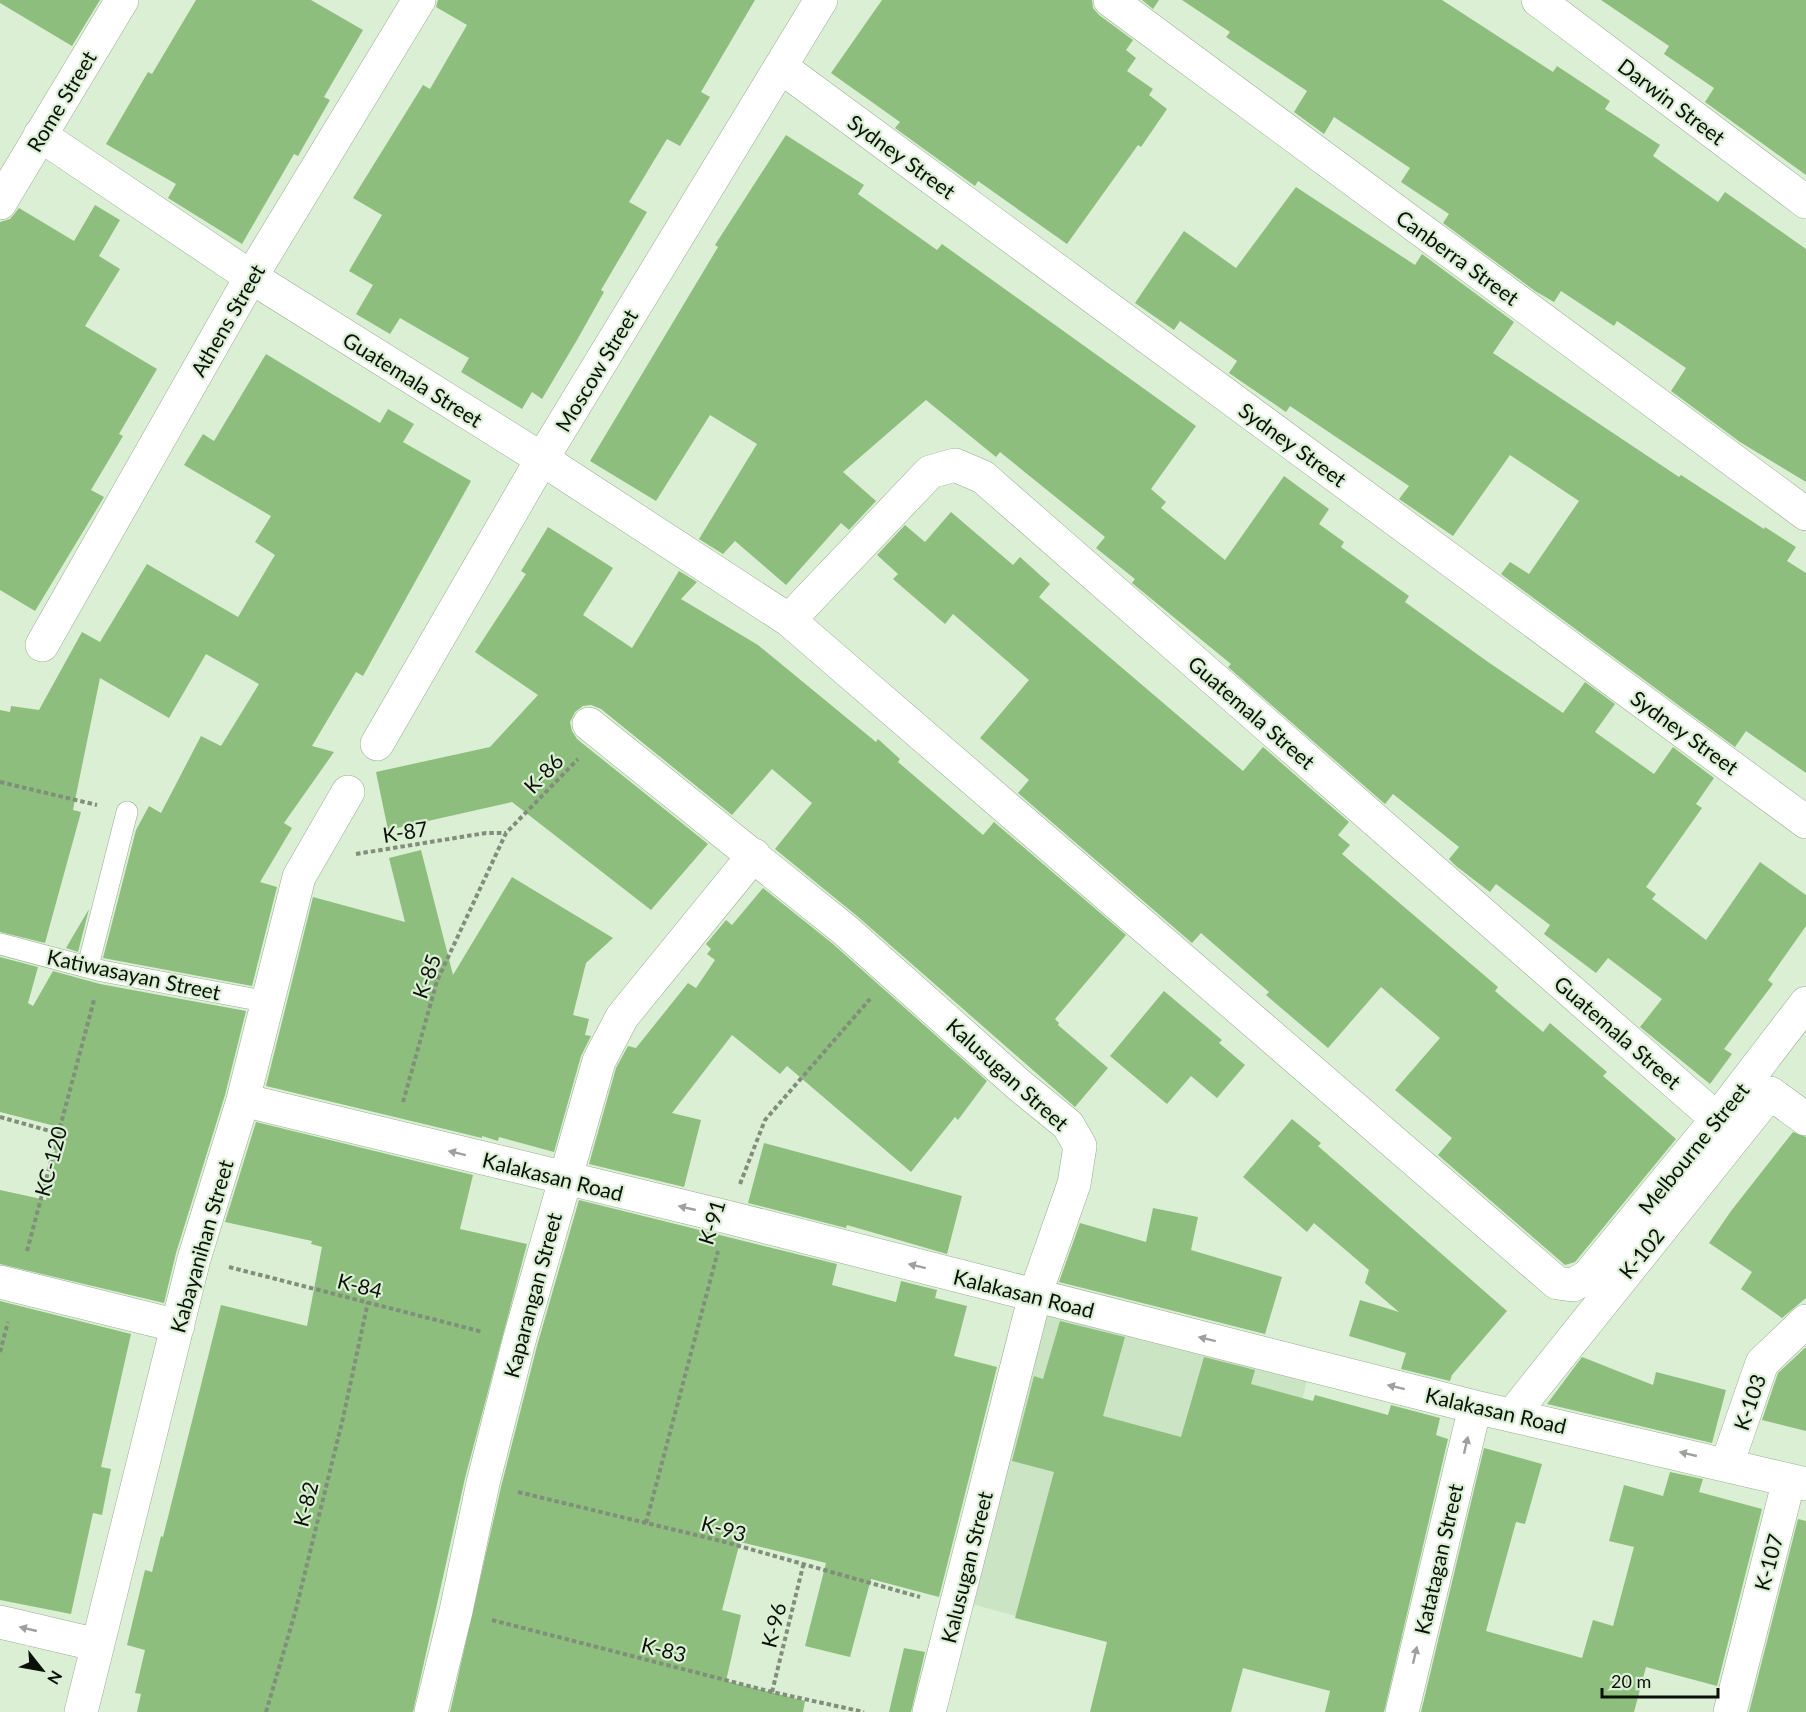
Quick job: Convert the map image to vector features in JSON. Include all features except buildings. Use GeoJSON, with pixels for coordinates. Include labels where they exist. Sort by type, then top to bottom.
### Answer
{"type":"FeatureCollection","features":[{"type":"Feature","properties":{"kind":"street","name":"Rome Street"},"geometry":{"type":"LineString","coordinates":[[0,203],[122,0]]}},
{"type":"Feature","properties":{"kind":"street","name":"Athens Street"},"geometry":{"type":"LineString","coordinates":[[42,645],[251,278],[419,0]]}},
{"type":"Feature","properties":{"kind":"street","name":"Moscow Street"},"geometry":{"type":"LineString","coordinates":[[377,744],[542,459],[821,0]]}},
{"type":"Feature","properties":{"kind":"street","name":"Canberra Street"},"geometry":{"type":"LineString","coordinates":[[1110,0],[1806,514]]}},
{"type":"Feature","properties":{"kind":"street","name":"Darwin Street"},"geometry":{"type":"LineString","coordinates":[[1538,0],[1806,202]]}},
{"type":"Feature","properties":{"kind":"street","name":"Sydney Street"},"geometry":{"type":"LineString","coordinates":[[781,67],[1806,822]]}},
{"type":"Feature","properties":{"kind":"street","name":"Guatemala Street"},"geometry":{"type":"LineString","coordinates":[[40,135],[251,278],[542,459],[789,620],[1557,1283],[1573,1285]]}},
{"type":"Feature","properties":{"kind":"street","name":"Guatemala Street"},"geometry":{"type":"LineString","coordinates":[[789,620],[930,472],[955,465],[984,477],[1717,1119]]}},
{"type":"Feature","properties":{"kind":"street","name":"Kalusugan Street"},"geometry":{"type":"LineString","coordinates":[[596,729],[754,855],[1068,1125],[1077,1138],[1080,1160],[1074,1184],[1035,1295],[929,1712]]}},
{"type":"Feature","properties":{"kind":"street","name":"Kabayanihan Street"},"geometry":{"type":"LineString","coordinates":[[81,1712],[194,1259],[243,1100],[298,877],[348,792]]}},
{"type":"Feature","properties":{"kind":"street","name":"Kaparangan Street"},"geometry":{"type":"LineString","coordinates":[[431,1712],[456,1611],[483,1483],[519,1341],[599,1061],[622,1017],[754,855]]}},
{"type":"Feature","properties":{"kind":"street","name":"Melbourne Street"},"geometry":{"type":"LineString","coordinates":[[1573,1285],[1588,1276],[1717,1119],[1806,1003]]}},
{"type":"Feature","properties":{"kind":"street","name":"K-102"},"geometry":{"type":"LineString","coordinates":[[1513,1414],[1770,1092],[1806,1119]]}},
{"type":"Feature","properties":{"kind":"street","name":"Kalakasan Road"},"geometry":{"type":"LineString","coordinates":[[243,1100],[727,1217],[1475,1407],[1798,1482]]}},
{"type":"Feature","properties":{"kind":"street"},"geometry":{"type":"LineString","coordinates":[[9,1284],[178,1326]]}},
{"type":"Feature","properties":{"kind":"street","name":"K-103"},"geometry":{"type":"LineString","coordinates":[[1727,1464],[1762,1363],[1806,1321]]}},
{"type":"Feature","properties":{"kind":"street","name":"Katatagan Street"},"geometry":{"type":"LineString","coordinates":[[1402,1712],[1475,1407]]}},
{"type":"Feature","properties":{"kind":"street","name":"K-107"},"geometry":{"type":"LineString","coordinates":[[1730,1712],[1746,1644],[1798,1482]]}},
{"type":"Feature","properties":{"kind":"street"},"geometry":{"type":"LineString","coordinates":[[0,1622],[98,1645]]}},
{"type":"Feature","properties":{"kind":"lane"},"geometry":{"type":"LineString","coordinates":[[95,968],[127,812]]}},
{"type":"Feature","properties":{"kind":"lane","name":"Katiwasayan Street"},"geometry":{"type":"LineString","coordinates":[[0,944],[95,968],[269,1002]]}},
{"type":"Feature","properties":{"kind":"path","name":"K-86"},"geometry":{"type":"LineString","coordinates":[[506,833],[596,729]]}},
{"type":"Feature","properties":{"kind":"path"},"geometry":{"type":"LineString","coordinates":[[0,782],[127,812]]}},
{"type":"Feature","properties":{"kind":"path","name":"K-87"},"geometry":{"type":"LineString","coordinates":[[309,861],[486,833],[506,833]]}},
{"type":"Feature","properties":{"kind":"path","name":"K-85"},"geometry":{"type":"LineString","coordinates":[[392,1137],[438,981],[506,833]]}},
{"type":"Feature","properties":{"kind":"path","name":"KC-120"},"geometry":{"type":"LineString","coordinates":[[0,1352],[9,1284],[57,1133],[95,968]]}},
{"type":"Feature","properties":{"kind":"path","name":"K-91"},"geometry":{"type":"LineString","coordinates":[[646,1523],[727,1217],[765,1120],[892,974]]}},
{"type":"Feature","properties":{"kind":"path"},"geometry":{"type":"LineString","coordinates":[[0,1118],[57,1133]]}},
{"type":"Feature","properties":{"kind":"path","name":"K-84"},"geometry":{"type":"LineString","coordinates":[[194,1259],[519,1341]]}},
{"type":"Feature","properties":{"kind":"path","name":"K-82"},"geometry":{"type":"LineString","coordinates":[[266,1712],[295,1613],[343,1419],[368,1302]]}},
{"type":"Feature","properties":{"kind":"path","name":"K-93"},"geometry":{"type":"LineString","coordinates":[[483,1483],[725,1542],[803,1566],[957,1607]]}},
{"type":"Feature","properties":{"kind":"path","name":"K-96"},"geometry":{"type":"LineString","coordinates":[[772,1692],[803,1566]]}},
{"type":"Feature","properties":{"kind":"path","name":"K-83"},"geometry":{"type":"LineString","coordinates":[[456,1611],[772,1692],[864,1712]]}},
{"type":"Feature","properties":{"kind":"shaded area"},"geometry":{"type":"Polygon","coordinates":[[[1042,1308],[1307,1379],[1241,1677],[964,1602],[1042,1308]]]}}]}
